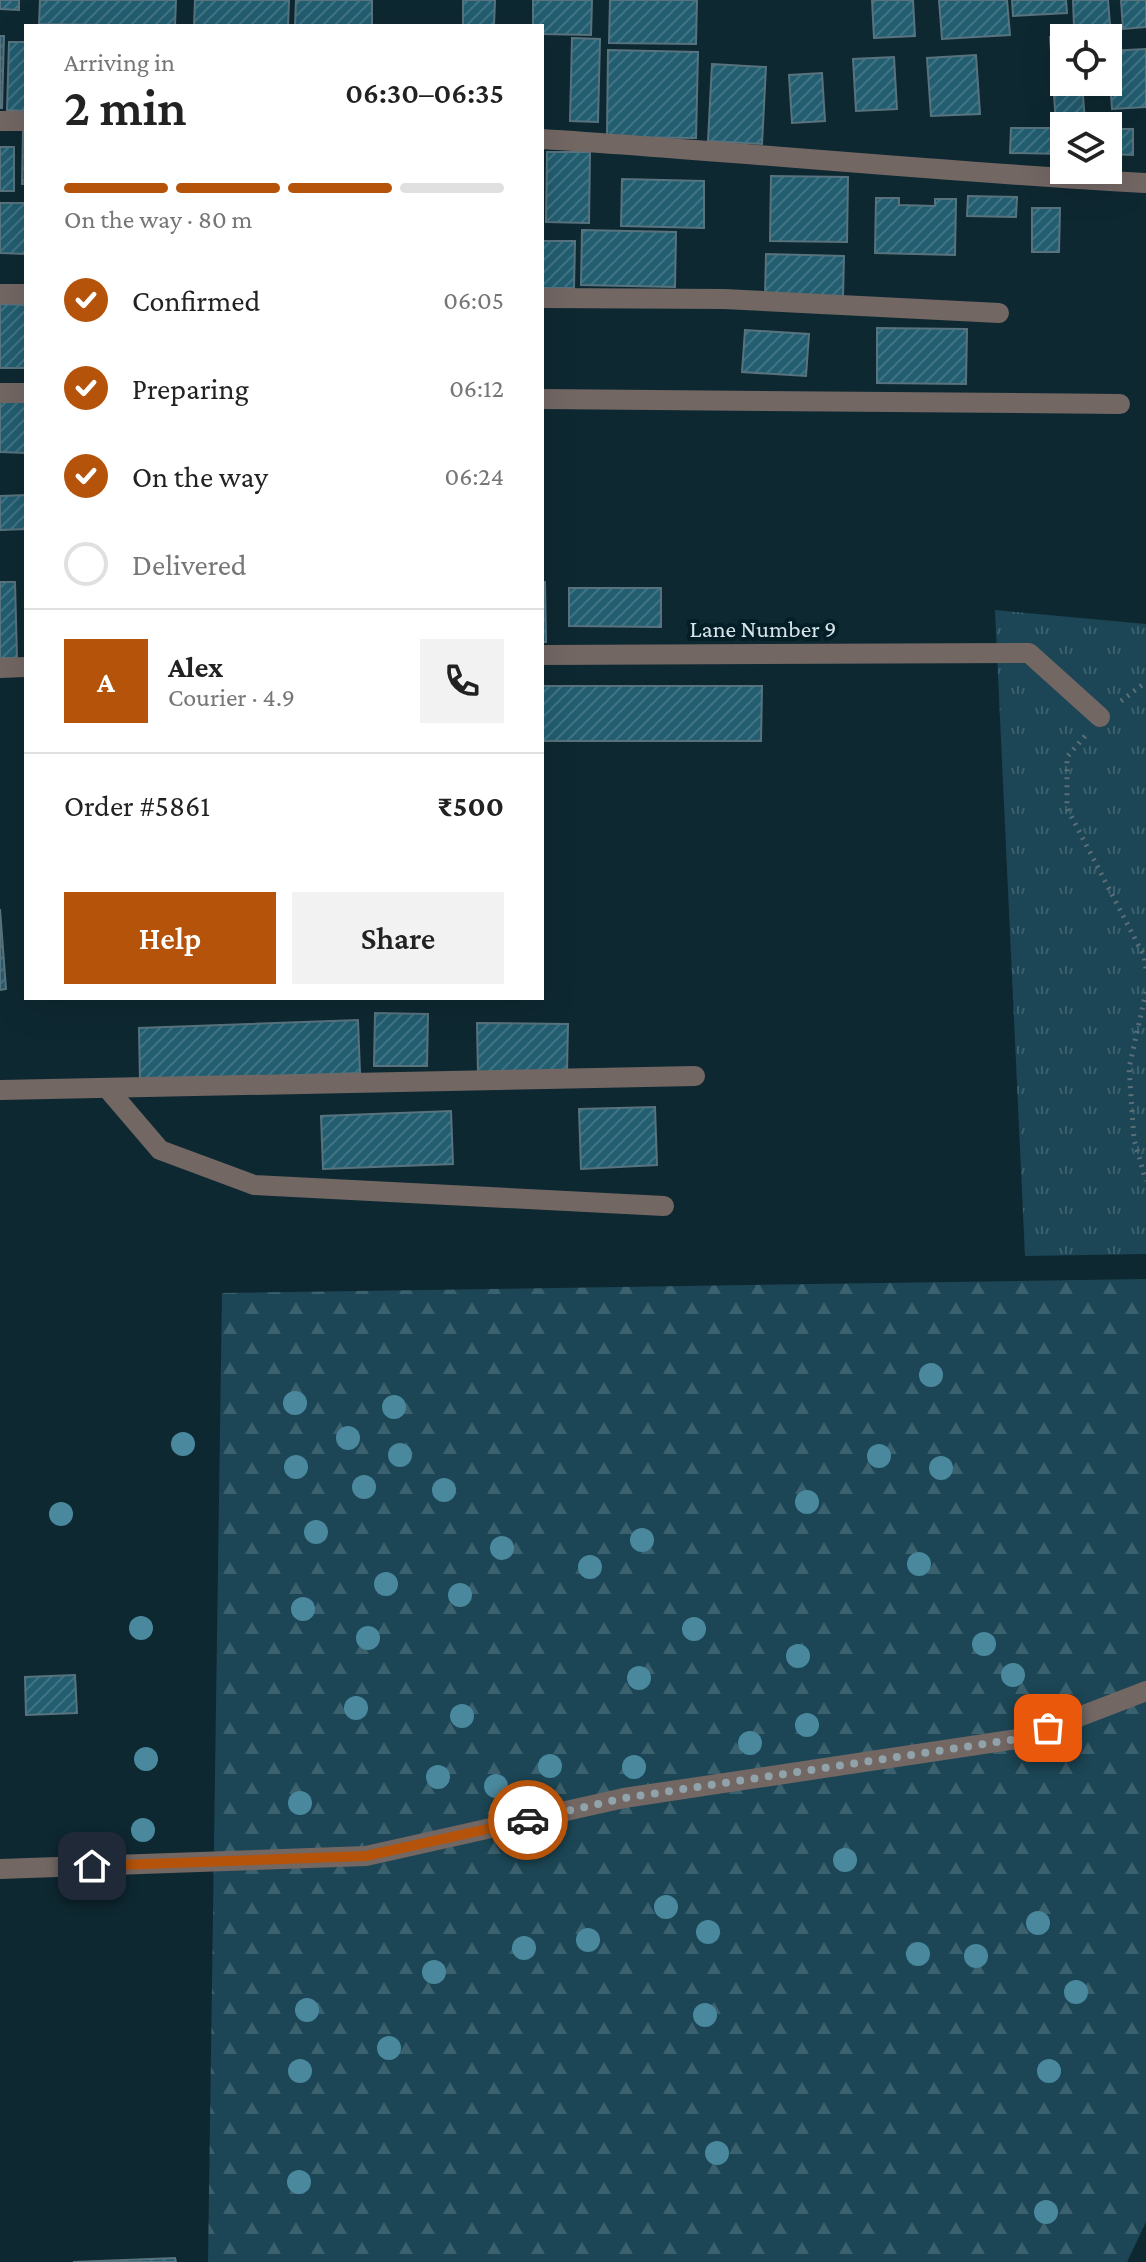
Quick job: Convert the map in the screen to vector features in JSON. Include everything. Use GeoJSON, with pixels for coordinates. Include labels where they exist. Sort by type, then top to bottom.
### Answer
{"type":"FeatureCollection","features":[{"type":"Feature","properties":{"kind":"street"},"geometry":{"type":"LineString","coordinates":[[0,121],[24,121]]}},
{"type":"Feature","properties":{"kind":"street"},"geometry":{"type":"LineString","coordinates":[[544,139],[1145,183]]}},
{"type":"Feature","properties":{"kind":"street"},"geometry":{"type":"LineString","coordinates":[[0,294],[24,294]]}},
{"type":"Feature","properties":{"kind":"street"},"geometry":{"type":"LineString","coordinates":[[544,298],[724,299],[999,313]]}},
{"type":"Feature","properties":{"kind":"street"},"geometry":{"type":"LineString","coordinates":[[0,393],[24,393]]}},
{"type":"Feature","properties":{"kind":"street"},"geometry":{"type":"LineString","coordinates":[[544,399],[1120,404]]}},
{"type":"Feature","properties":{"kind":"street","name":"Lane Number 9"},"geometry":{"type":"LineString","coordinates":[[544,655],[1029,653],[1100,717]]}},
{"type":"Feature","properties":{"kind":"street"},"geometry":{"type":"LineString","coordinates":[[0,668],[24,667]]}},
{"type":"Feature","properties":{"kind":"street"},"geometry":{"type":"LineString","coordinates":[[0,1090],[695,1076]]}},
{"type":"Feature","properties":{"kind":"street"},"geometry":{"type":"LineString","coordinates":[[107,1088],[160,1150],[254,1185],[664,1206]]}},
{"type":"Feature","properties":{"kind":"street"},"geometry":{"type":"LineString","coordinates":[[0,1869],[366,1856],[624,1798],[1024,1738],[1146,1691]]}},
{"type":"Feature","properties":{"kind":"path"},"geometry":{"type":"LineString","coordinates":[[1100,717],[1067,757],[1067,808],[1144,956],[1146,969]]}},
{"type":"Feature","properties":{"kind":"path"},"geometry":{"type":"LineString","coordinates":[[1146,992],[1129,1068],[1134,1139],[1146,1181]]}},
{"type":"Feature","properties":{"kind":"green space"},"geometry":{"type":"Polygon","coordinates":[[[995,610],[1146,624],[1146,1254],[1025,1256],[995,610]]]}},
{"type":"Feature","properties":{"kind":"green space"},"geometry":{"type":"Polygon","coordinates":[[[1146,1279],[1146,2222],[1127,2262],[208,2262],[222,1293],[1146,1279]]]}},
{"type":"Feature","properties":{"kind":"building"},"geometry":{"type":"Polygon","coordinates":[[[0,0],[19,0],[19,10],[0,9],[0,0]]]}},
{"type":"Feature","properties":{"kind":"building"},"geometry":{"type":"Polygon","coordinates":[[[40,0],[176,0],[175,24],[39,24],[40,0]]]}},
{"type":"Feature","properties":{"kind":"building"},"geometry":{"type":"Polygon","coordinates":[[[195,0],[289,0],[288,24],[194,24],[195,0]]]}},
{"type":"Feature","properties":{"kind":"building"},"geometry":{"type":"Polygon","coordinates":[[[296,0],[372,0],[372,24],[295,24],[296,0]]]}},
{"type":"Feature","properties":{"kind":"building"},"geometry":{"type":"Polygon","coordinates":[[[463,0],[495,0],[494,24],[463,24],[463,0]]]}},
{"type":"Feature","properties":{"kind":"building"},"geometry":{"type":"Polygon","coordinates":[[[533,0],[592,0],[591,35],[544,34],[544,24],[533,24],[533,0]]]}},
{"type":"Feature","properties":{"kind":"building"},"geometry":{"type":"Polygon","coordinates":[[[610,0],[697,0],[696,44],[609,43],[610,0]]]}},
{"type":"Feature","properties":{"kind":"building"},"geometry":{"type":"Polygon","coordinates":[[[872,0],[913,0],[915,36],[874,38],[872,0]]]}},
{"type":"Feature","properties":{"kind":"building"},"geometry":{"type":"Polygon","coordinates":[[[939,0],[1007,0],[1010,35],[942,39],[939,0]]]}},
{"type":"Feature","properties":{"kind":"building"},"geometry":{"type":"Polygon","coordinates":[[[1012,0],[1066,0],[1067,13],[1013,16],[1012,0]]]}},
{"type":"Feature","properties":{"kind":"building"},"geometry":{"type":"Polygon","coordinates":[[[1073,0],[1108,0],[1110,24],[1074,24],[1073,0]]]}},
{"type":"Feature","properties":{"kind":"building"},"geometry":{"type":"Polygon","coordinates":[[[1121,0],[1146,0],[1146,27],[1123,29],[1121,0]]]}},
{"type":"Feature","properties":{"kind":"building"},"geometry":{"type":"Polygon","coordinates":[[[0,36],[4,36],[2,108],[0,108],[0,36]]]}},
{"type":"Feature","properties":{"kind":"building"},"geometry":{"type":"Polygon","coordinates":[[[572,38],[600,39],[598,122],[570,121],[572,38]]]}},
{"type":"Feature","properties":{"kind":"building"},"geometry":{"type":"Polygon","coordinates":[[[9,42],[24,42],[24,111],[7,110],[9,42]]]}},
{"type":"Feature","properties":{"kind":"building"},"geometry":{"type":"Polygon","coordinates":[[[1146,49],[1146,107],[1112,109],[1111,96],[1122,96],[1122,50],[1146,49]]]}},
{"type":"Feature","properties":{"kind":"building"},"geometry":{"type":"Polygon","coordinates":[[[608,50],[698,52],[696,138],[607,137],[608,50]]]}},
{"type":"Feature","properties":{"kind":"building"},"geometry":{"type":"Polygon","coordinates":[[[976,55],[980,114],[931,116],[927,58],[976,55]]]}},
{"type":"Feature","properties":{"kind":"building"},"geometry":{"type":"Polygon","coordinates":[[[894,57],[897,109],[856,111],[853,59],[894,57]]]}},
{"type":"Feature","properties":{"kind":"building"},"geometry":{"type":"Polygon","coordinates":[[[712,64],[766,67],[762,144],[708,141],[712,64]]]}},
{"type":"Feature","properties":{"kind":"building"},"geometry":{"type":"Polygon","coordinates":[[[822,73],[825,121],[792,123],[789,75],[822,73]]]}},
{"type":"Feature","properties":{"kind":"building"},"geometry":{"type":"Polygon","coordinates":[[[1054,96],[1083,96],[1084,112],[1055,112],[1054,96]]]}},
{"type":"Feature","properties":{"kind":"building"},"geometry":{"type":"Polygon","coordinates":[[[1011,128],[1050,128],[1050,154],[1010,153],[1011,128]]]}},
{"type":"Feature","properties":{"kind":"building"},"geometry":{"type":"Polygon","coordinates":[[[1122,129],[1133,129],[1133,155],[1122,155],[1122,129]]]}},
{"type":"Feature","properties":{"kind":"building"},"geometry":{"type":"Polygon","coordinates":[[[23,131],[24,131],[24,184],[23,131]]]}},
{"type":"Feature","properties":{"kind":"building"},"geometry":{"type":"Polygon","coordinates":[[[0,147],[14,147],[14,191],[0,191],[0,147]]]}},
{"type":"Feature","properties":{"kind":"building"},"geometry":{"type":"Polygon","coordinates":[[[547,152],[590,152],[589,223],[546,222],[547,152]]]}},
{"type":"Feature","properties":{"kind":"building"},"geometry":{"type":"Polygon","coordinates":[[[771,176],[848,177],[847,242],[770,241],[771,176]]]}},
{"type":"Feature","properties":{"kind":"building"},"geometry":{"type":"Polygon","coordinates":[[[622,179],[704,181],[704,228],[621,226],[622,179]]]}},
{"type":"Feature","properties":{"kind":"building"},"geometry":{"type":"Polygon","coordinates":[[[968,196],[1017,197],[1016,217],[967,216],[968,196]]]}},
{"type":"Feature","properties":{"kind":"building"},"geometry":{"type":"Polygon","coordinates":[[[876,198],[899,198],[899,205],[935,206],[935,199],[956,199],[955,255],[875,253],[876,198]]]}},
{"type":"Feature","properties":{"kind":"building"},"geometry":{"type":"Polygon","coordinates":[[[0,203],[24,203],[24,254],[0,253],[0,203]]]}},
{"type":"Feature","properties":{"kind":"building"},"geometry":{"type":"Polygon","coordinates":[[[1032,208],[1060,208],[1059,252],[1032,252],[1032,208]]]}},
{"type":"Feature","properties":{"kind":"building"},"geometry":{"type":"Polygon","coordinates":[[[582,230],[676,232],[675,287],[581,285],[582,230]]]}},
{"type":"Feature","properties":{"kind":"building"},"geometry":{"type":"Polygon","coordinates":[[[544,241],[575,241],[574,288],[544,288],[544,241]]]}},
{"type":"Feature","properties":{"kind":"building"},"geometry":{"type":"Polygon","coordinates":[[[766,254],[844,256],[843,297],[765,296],[766,254]]]}},
{"type":"Feature","properties":{"kind":"building"},"geometry":{"type":"Polygon","coordinates":[[[0,304],[24,305],[24,368],[0,368],[0,304]]]}},
{"type":"Feature","properties":{"kind":"building"},"geometry":{"type":"Polygon","coordinates":[[[877,328],[967,329],[966,384],[877,383],[877,328]]]}},
{"type":"Feature","properties":{"kind":"building"},"geometry":{"type":"Polygon","coordinates":[[[745,330],[809,334],[806,376],[742,372],[745,330]]]}},
{"type":"Feature","properties":{"kind":"building"},"geometry":{"type":"Polygon","coordinates":[[[0,400],[24,401],[24,453],[0,452],[0,400]]]}},
{"type":"Feature","properties":{"kind":"building"},"geometry":{"type":"Polygon","coordinates":[[[24,495],[24,529],[0,530],[0,496],[24,495]]]}},
{"type":"Feature","properties":{"kind":"building"},"geometry":{"type":"Polygon","coordinates":[[[0,582],[15,582],[17,658],[0,658],[0,582]]]}},
{"type":"Feature","properties":{"kind":"building"},"geometry":{"type":"Polygon","coordinates":[[[544,582],[545,582],[544,642],[544,582]]]}},
{"type":"Feature","properties":{"kind":"building"},"geometry":{"type":"Polygon","coordinates":[[[569,588],[661,588],[661,627],[569,626],[569,588]]]}},
{"type":"Feature","properties":{"kind":"building"},"geometry":{"type":"Polygon","coordinates":[[[544,686],[762,686],[761,741],[544,741],[544,686]]]}},
{"type":"Feature","properties":{"kind":"building"},"geometry":{"type":"Polygon","coordinates":[[[0,909],[6,989],[0,990],[0,909]]]}},
{"type":"Feature","properties":{"kind":"building"},"geometry":{"type":"Polygon","coordinates":[[[375,1013],[428,1014],[427,1066],[374,1066],[375,1013]]]}},
{"type":"Feature","properties":{"kind":"building"},"geometry":{"type":"Polygon","coordinates":[[[358,1020],[360,1073],[140,1081],[139,1028],[358,1020]]]}},
{"type":"Feature","properties":{"kind":"building"},"geometry":{"type":"Polygon","coordinates":[[[477,1023],[568,1024],[567,1072],[478,1074],[477,1023]]]}},
{"type":"Feature","properties":{"kind":"building"},"geometry":{"type":"Polygon","coordinates":[[[655,1107],[657,1165],[581,1169],[579,1109],[655,1107]]]}},
{"type":"Feature","properties":{"kind":"building"},"geometry":{"type":"Polygon","coordinates":[[[451,1111],[453,1164],[323,1169],[321,1116],[451,1111]]]}},
{"type":"Feature","properties":{"kind":"building"},"geometry":{"type":"Polygon","coordinates":[[[75,1675],[77,1713],[26,1715],[25,1677],[75,1675]]]}},
{"type":"Feature","properties":{"kind":"building"},"geometry":{"type":"Polygon","coordinates":[[[175,2258],[176,2262],[73,2262],[175,2258]]]}},
{"type":"Feature","properties":{"kind":"way so far"},"geometry":{"type":"LineString","coordinates":[[528,1820],[624,1798],[1024,1738],[1048,1728]]}},
{"type":"Feature","properties":{"kind":"route"},"geometry":{"type":"LineString","coordinates":[[92,1866],[366,1856],[528,1820]]}}]}
